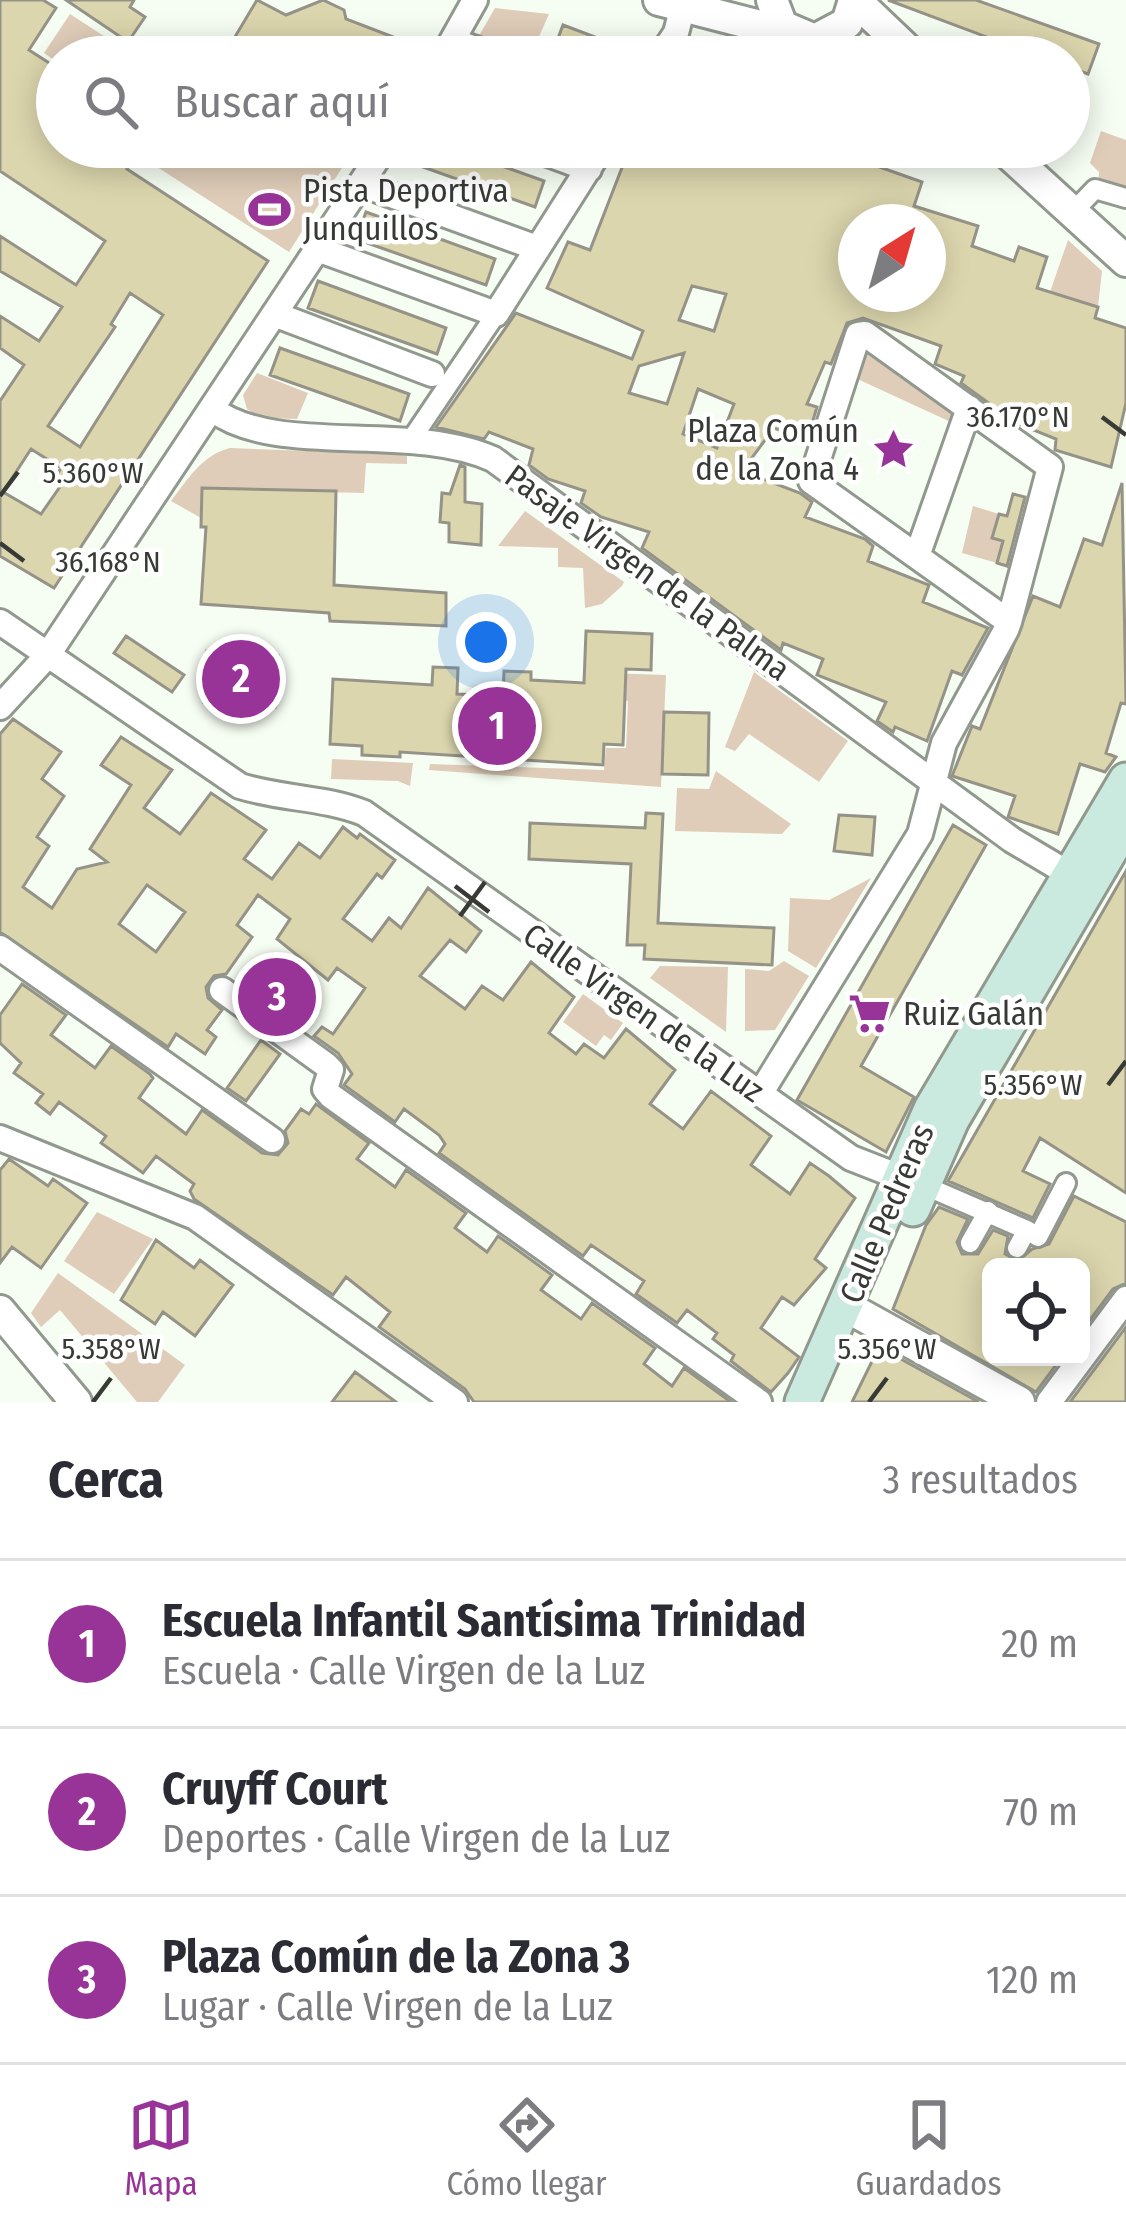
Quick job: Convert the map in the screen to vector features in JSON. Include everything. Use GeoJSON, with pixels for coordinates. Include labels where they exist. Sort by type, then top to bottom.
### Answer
{"type":"FeatureCollection","features":[{"type":"Feature","properties":{"kind":"main road","name":"Calle Pedreras"},"geometry":{"type":"LineString","coordinates":[[1078,880],[1089,840],[1126,780]]}},
{"type":"Feature","properties":{"kind":"main road","name":"Calle Pedreras"},"geometry":{"type":"LineString","coordinates":[[825,1402],[856,1312],[912,1182],[931,1108],[1078,880],[1126,824]]}},
{"type":"Feature","properties":{"kind":"main road","name":"Calle Pedreras"},"geometry":{"type":"LineString","coordinates":[[802,1402],[856,1312]]}},
{"type":"Feature","properties":{"kind":"street"},"geometry":{"type":"LineString","coordinates":[[455,36],[475,0]]}},
{"type":"Feature","properties":{"kind":"street"},"geometry":{"type":"LineString","coordinates":[[772,0],[775,16],[802,36]]}},
{"type":"Feature","properties":{"kind":"street"},"geometry":{"type":"LineString","coordinates":[[810,36],[838,32],[854,0],[893,36]]}},
{"type":"Feature","properties":{"kind":"street"},"geometry":{"type":"LineString","coordinates":[[674,36],[677,1],[800,36]]}},
{"type":"Feature","properties":{"kind":"street"},"geometry":{"type":"LineString","coordinates":[[0,707],[47,656],[371,168]]}},
{"type":"Feature","properties":{"kind":"street"},"geometry":{"type":"LineString","coordinates":[[1024,168],[1126,261]]}},
{"type":"Feature","properties":{"kind":"street"},"geometry":{"type":"LineString","coordinates":[[413,437],[441,377],[496,314],[589,169]]}},
{"type":"Feature","properties":{"kind":"street"},"geometry":{"type":"LineString","coordinates":[[361,184],[537,248]]}},
{"type":"Feature","properties":{"kind":"street"},"geometry":{"type":"LineString","coordinates":[[1073,212],[1095,189],[1126,199]]}},
{"type":"Feature","properties":{"kind":"street"},"geometry":{"type":"LineString","coordinates":[[317,249],[496,314]]}},
{"type":"Feature","properties":{"kind":"street"},"geometry":{"type":"LineString","coordinates":[[274,314],[441,377]]}},
{"type":"Feature","properties":{"kind":"street"},"geometry":{"type":"LineString","coordinates":[[760,1094],[920,834],[932,781],[963,703],[999,648],[1009,622],[1050,467],[865,334],[853,343],[811,481],[1009,622]]}},
{"type":"Feature","properties":{"kind":"street"},"geometry":{"type":"LineString","coordinates":[[916,556],[969,407]]}},
{"type":"Feature","properties":{"kind":"street","name":"Pasaje Virgen de la Palma"},"geometry":{"type":"LineString","coordinates":[[212,409],[248,430],[413,437],[454,444],[505,467],[932,781],[1078,880]]}},
{"type":"Feature","properties":{"kind":"street","name":"Calle Virgen de la Luz"},"geometry":{"type":"LineString","coordinates":[[0,622],[240,786],[364,813],[850,1158],[912,1182]]}},
{"type":"Feature","properties":{"kind":"street"},"geometry":{"type":"LineString","coordinates":[[1037,856],[1064,856],[1089,840]]}},
{"type":"Feature","properties":{"kind":"street"},"geometry":{"type":"LineString","coordinates":[[0,948],[272,1140]]}},
{"type":"Feature","properties":{"kind":"street"},"geometry":{"type":"LineString","coordinates":[[222,991],[332,1070],[325,1089],[331,1096],[759,1402]]}},
{"type":"Feature","properties":{"kind":"street"},"geometry":{"type":"LineString","coordinates":[[0,1138],[195,1217],[455,1402]]}},
{"type":"Feature","properties":{"kind":"street"},"geometry":{"type":"LineString","coordinates":[[912,1182],[988,1211],[1022,1239],[1037,1237],[1066,1183]]}},
{"type":"Feature","properties":{"kind":"street"},"geometry":{"type":"LineString","coordinates":[[970,1243],[988,1211]]}},
{"type":"Feature","properties":{"kind":"street"},"geometry":{"type":"LineString","coordinates":[[1049,1402],[1126,1299]]}},
{"type":"Feature","properties":{"kind":"street"},"geometry":{"type":"LineString","coordinates":[[0,1311],[76,1402]]}},
{"type":"Feature","properties":{"kind":"street"},"geometry":{"type":"LineString","coordinates":[[856,1312],[1019,1402]]}},
{"type":"Feature","properties":{"kind":"shaded area"},"geometry":{"type":"Polygon","coordinates":[[[495,8],[549,14],[539,36],[479,36],[495,8]]]}},
{"type":"Feature","properties":{"kind":"shaded area"},"geometry":{"type":"Polygon","coordinates":[[[70,14],[104,36],[55,36],[70,14]]]}},
{"type":"Feature","properties":{"kind":"shaded area"},"geometry":{"type":"Polygon","coordinates":[[[1101,131],[1126,140],[1126,194],[1098,185],[1099,172],[1090,163],[1101,131]]]}},
{"type":"Feature","properties":{"kind":"shaded area","name":"Pista Deportiva Junquillos"},"geometry":{"type":"Polygon","coordinates":[[[159,168],[342,168],[289,252],[159,168]]]}},
{"type":"Feature","properties":{"kind":"shaded area"},"geometry":{"type":"Polygon","coordinates":[[[1068,240],[1102,271],[1098,307],[1050,292],[1068,240]]]}},
{"type":"Feature","properties":{"kind":"shaded area"},"geometry":{"type":"Polygon","coordinates":[[[861,346],[960,414],[955,424],[853,377],[861,346]]]}},
{"type":"Feature","properties":{"kind":"shaded area"},"geometry":{"type":"Polygon","coordinates":[[[257,373],[308,393],[297,419],[262,418],[247,409],[243,395],[257,373]]]}},
{"type":"Feature","properties":{"kind":"shaded area"},"geometry":{"type":"Polygon","coordinates":[[[230,448],[394,454],[407,456],[407,464],[366,463],[364,493],[202,489],[201,518],[171,501],[204,462],[230,448]]]}},
{"type":"Feature","properties":{"kind":"shaded area"},"geometry":{"type":"Polygon","coordinates":[[[973,506],[999,514],[992,538],[1003,541],[997,563],[962,553],[973,506]]]}},
{"type":"Feature","properties":{"kind":"shaded area"},"geometry":{"type":"Polygon","coordinates":[[[525,511],[624,582],[622,586],[602,604],[585,608],[583,568],[558,567],[558,548],[498,546],[525,511]]]}},
{"type":"Feature","properties":{"kind":"shaded area"},"geometry":{"type":"Polygon","coordinates":[[[205,649],[280,654],[277,709],[202,704],[205,649]]]}},
{"type":"Feature","properties":{"kind":"shaded area"},"geometry":{"type":"Polygon","coordinates":[[[754,672],[848,741],[819,782],[749,734],[735,751],[725,747],[754,672]]]}},
{"type":"Feature","properties":{"kind":"shaded area"},"geometry":{"type":"Polygon","coordinates":[[[608,673],[666,675],[661,787],[429,770],[430,764],[604,770],[606,748],[626,748],[628,701],[607,698],[608,673]]]}},
{"type":"Feature","properties":{"kind":"shaded area"},"geometry":{"type":"Polygon","coordinates":[[[332,759],[413,763],[410,786],[398,781],[331,779],[332,759]]]}},
{"type":"Feature","properties":{"kind":"shaded area"},"geometry":{"type":"Polygon","coordinates":[[[716,771],[791,824],[782,834],[675,831],[677,788],[709,789],[716,771]]]}},
{"type":"Feature","properties":{"kind":"shaded area"},"geometry":{"type":"Polygon","coordinates":[[[871,878],[816,968],[788,951],[790,898],[829,900],[871,878]]]}},
{"type":"Feature","properties":{"kind":"shaded area"},"geometry":{"type":"Polygon","coordinates":[[[784,961],[809,976],[775,1030],[745,1031],[745,969],[769,971],[784,961]]]}},
{"type":"Feature","properties":{"kind":"shaded area"},"geometry":{"type":"Polygon","coordinates":[[[660,966],[728,967],[726,1032],[650,978],[660,966]]]}},
{"type":"Feature","properties":{"kind":"shaded area"},"geometry":{"type":"Polygon","coordinates":[[[583,994],[623,1023],[611,1040],[604,1035],[596,1046],[563,1022],[583,994]]]}},
{"type":"Feature","properties":{"kind":"shaded area"},"geometry":{"type":"Polygon","coordinates":[[[97,1212],[153,1239],[114,1294],[64,1261],[97,1212]]]}},
{"type":"Feature","properties":{"kind":"shaded area"},"geometry":{"type":"Polygon","coordinates":[[[58,1273],[185,1365],[158,1402],[137,1402],[60,1310],[41,1327],[31,1313],[58,1273]]]}},
{"type":"Feature","properties":{"kind":"building"},"geometry":{"type":"Polygon","coordinates":[[[0,0],[43,0],[56,8],[29,50],[36,54],[36,168],[128,168],[268,261],[54,588],[0,556],[0,401],[24,365],[0,348],[0,316],[39,341],[62,307],[0,271],[0,236],[76,285],[105,241],[0,171],[0,0]],[[130,293],[111,324],[115,327],[48,426],[80,447],[163,315],[130,293]],[[31,449],[3,492],[41,514],[64,481],[56,476],[61,468],[31,449]]]}},
{"type":"Feature","properties":{"kind":"building"},"geometry":{"type":"Polygon","coordinates":[[[66,0],[134,0],[130,7],[145,17],[132,36],[119,36],[66,0]]]}},
{"type":"Feature","properties":{"kind":"building"},"geometry":{"type":"Polygon","coordinates":[[[257,0],[286,15],[323,0],[344,10],[346,19],[390,36],[236,36],[257,0]]]}},
{"type":"Feature","properties":{"kind":"building"},"geometry":{"type":"Polygon","coordinates":[[[888,0],[976,0],[1077,36],[984,36],[888,0]]]}},
{"type":"Feature","properties":{"kind":"building"},"geometry":{"type":"Polygon","coordinates":[[[563,25],[592,36],[559,36],[563,25]]]}},
{"type":"Feature","properties":{"kind":"building"},"geometry":{"type":"Polygon","coordinates":[[[1090,41],[1099,44],[1090,69],[1090,41]]]}},
{"type":"Feature","properties":{"kind":"building"},"geometry":{"type":"Polygon","coordinates":[[[426,168],[508,168],[544,181],[535,207],[426,168]]]}},
{"type":"Feature","properties":{"kind":"building"},"geometry":{"type":"Polygon","coordinates":[[[622,168],[882,168],[922,182],[915,204],[838,204],[838,312],[946,312],[946,216],[978,226],[972,246],[1014,261],[1019,247],[1047,257],[1037,288],[1098,307],[1095,318],[1126,328],[1126,403],[1111,467],[1055,450],[1056,439],[1016,423],[961,383],[964,376],[935,364],[941,346],[863,318],[847,323],[831,364],[825,362],[807,404],[817,407],[807,440],[774,428],[742,471],[800,493],[812,502],[805,517],[865,539],[873,546],[868,561],[929,585],[923,602],[988,628],[962,675],[952,671],[927,741],[895,727],[893,732],[877,721],[886,702],[817,675],[823,659],[783,643],[781,650],[642,548],[649,532],[601,517],[581,503],[585,491],[548,479],[529,465],[533,449],[489,432],[484,439],[436,427],[516,313],[632,359],[643,331],[547,288],[568,242],[590,250],[622,168]],[[692,286],[679,320],[714,331],[726,294],[692,286]],[[684,353],[639,366],[629,393],[667,404],[684,353]],[[698,389],[683,434],[717,448],[734,404],[698,389]]]}},
{"type":"Feature","properties":{"kind":"building"},"geometry":{"type":"Polygon","coordinates":[[[366,212],[495,259],[486,285],[356,239],[366,212]]]}},
{"type":"Feature","properties":{"kind":"building"},"geometry":{"type":"Polygon","coordinates":[[[318,281],[446,328],[437,354],[308,308],[318,281]]]}},
{"type":"Feature","properties":{"kind":"building"},"geometry":{"type":"Polygon","coordinates":[[[280,348],[409,394],[400,421],[270,375],[280,348]]]}},
{"type":"Feature","properties":{"kind":"building"},"geometry":{"type":"Polygon","coordinates":[[[460,465],[465,467],[465,502],[482,504],[481,545],[449,542],[449,523],[440,522],[442,493],[450,494],[460,465]]]}},
{"type":"Feature","properties":{"kind":"building"},"geometry":{"type":"Polygon","coordinates":[[[1122,483],[1126,704],[1121,703],[1106,753],[1116,757],[1105,772],[1080,764],[1058,834],[1008,817],[1015,796],[952,776],[972,726],[980,729],[1033,596],[1060,607],[1084,539],[1102,545],[1122,483]]]}},
{"type":"Feature","properties":{"kind":"building"},"geometry":{"type":"Polygon","coordinates":[[[202,488],[336,491],[334,585],[446,593],[446,626],[330,621],[329,613],[201,604],[206,527],[201,527],[202,488]]]}},
{"type":"Feature","properties":{"kind":"building"},"geometry":{"type":"Polygon","coordinates":[[[1013,494],[1025,497],[1007,566],[997,563],[1003,541],[992,538],[999,514],[1007,516],[1013,494]]]}},
{"type":"Feature","properties":{"kind":"building"},"geometry":{"type":"Polygon","coordinates":[[[586,631],[652,634],[651,670],[626,669],[623,745],[604,744],[603,765],[400,752],[400,757],[362,755],[362,746],[330,744],[333,679],[432,685],[433,667],[458,668],[457,694],[503,696],[504,671],[531,672],[531,680],[584,683],[586,631]]]}},
{"type":"Feature","properties":{"kind":"building"},"geometry":{"type":"Polygon","coordinates":[[[126,636],[184,675],[172,692],[114,653],[126,636]]]}},
{"type":"Feature","properties":{"kind":"building"},"geometry":{"type":"Polygon","coordinates":[[[664,712],[709,713],[708,775],[662,774],[664,712]]]}},
{"type":"Feature","properties":{"kind":"building"},"geometry":{"type":"Polygon","coordinates":[[[13,719],[61,752],[42,779],[64,796],[37,837],[49,846],[23,887],[52,908],[77,869],[107,862],[90,849],[131,785],[101,765],[121,737],[172,770],[144,808],[180,834],[211,793],[266,830],[244,859],[272,879],[299,843],[320,858],[343,827],[357,838],[360,834],[395,860],[382,878],[377,874],[343,919],[372,941],[389,918],[401,928],[428,888],[481,931],[466,952],[450,940],[420,976],[465,1009],[482,986],[503,1000],[531,962],[574,997],[549,1033],[576,1054],[584,1044],[604,1058],[626,1029],[675,1070],[650,1104],[683,1129],[711,1091],[771,1136],[751,1165],[790,1194],[810,1163],[829,1176],[855,1198],[815,1259],[826,1268],[794,1305],[782,1297],[761,1328],[799,1357],[788,1373],[771,1392],[731,1361],[734,1355],[713,1339],[717,1333],[687,1310],[677,1323],[636,1294],[644,1281],[591,1245],[583,1256],[439,1153],[445,1144],[439,1135],[404,1109],[395,1122],[344,1085],[352,1074],[338,1053],[314,1036],[322,1027],[333,1034],[365,988],[337,968],[328,980],[277,939],[290,919],[258,895],[237,925],[252,937],[226,974],[214,976],[206,987],[208,998],[222,1010],[207,1030],[216,1037],[205,1054],[176,1034],[168,1047],[0,932],[0,734],[13,719]],[[147,885],[119,924],[156,952],[185,912],[147,885]]]}},
{"type":"Feature","properties":{"kind":"building"},"geometry":{"type":"Polygon","coordinates":[[[646,813],[663,814],[658,923],[774,928],[772,965],[644,959],[645,945],[627,945],[631,864],[529,859],[530,823],[645,828],[646,813]]]}},
{"type":"Feature","properties":{"kind":"building"},"geometry":{"type":"Polygon","coordinates":[[[839,815],[875,817],[872,855],[834,851],[839,815]]]}},
{"type":"Feature","properties":{"kind":"building"},"geometry":{"type":"Polygon","coordinates":[[[953,825],[986,845],[861,1066],[914,1097],[886,1152],[797,1100],[953,825]]]}},
{"type":"Feature","properties":{"kind":"building"},"geometry":{"type":"Polygon","coordinates":[[[1126,871],[1126,1193],[1040,1138],[1023,1171],[1050,1184],[1033,1218],[948,1181],[1126,871]]]}},
{"type":"Feature","properties":{"kind":"building"},"geometry":{"type":"Polygon","coordinates":[[[22,984],[66,1015],[51,1035],[95,1068],[111,1046],[150,1074],[153,1078],[139,1098],[186,1134],[202,1110],[262,1153],[278,1155],[288,1143],[285,1131],[301,1109],[309,1114],[316,1104],[369,1143],[357,1159],[395,1187],[406,1170],[466,1213],[455,1228],[487,1252],[498,1236],[552,1275],[541,1290],[581,1319],[592,1303],[655,1348],[644,1364],[672,1386],[684,1368],[731,1402],[474,1402],[465,1389],[379,1327],[390,1312],[346,1277],[333,1295],[194,1199],[190,1191],[194,1184],[156,1156],[143,1173],[101,1143],[106,1136],[59,1102],[50,1114],[36,1103],[43,1094],[14,1073],[21,1063],[0,1043],[0,1015],[22,984]]]}},
{"type":"Feature","properties":{"kind":"building"},"geometry":{"type":"Polygon","coordinates":[[[261,1040],[280,1054],[246,1101],[227,1088],[261,1040]]]}},
{"type":"Feature","properties":{"kind":"building"},"geometry":{"type":"Polygon","coordinates":[[[9,1159],[48,1186],[53,1179],[87,1203],[41,1268],[12,1247],[0,1263],[0,1170],[9,1159]]]}},
{"type":"Feature","properties":{"kind":"building"},"geometry":{"type":"Polygon","coordinates":[[[1074,1196],[1126,1222],[1126,1283],[1113,1289],[1090,1320],[1090,1258],[1022,1258],[1049,1244],[1074,1196]]]}},
{"type":"Feature","properties":{"kind":"building"},"geometry":{"type":"Polygon","coordinates":[[[939,1207],[968,1219],[957,1242],[962,1254],[978,1254],[993,1230],[1008,1236],[1005,1254],[1012,1258],[982,1258],[982,1361],[893,1309],[926,1225],[939,1207]]]}},
{"type":"Feature","properties":{"kind":"building"},"geometry":{"type":"Polygon","coordinates":[[[156,1240],[194,1268],[200,1260],[233,1285],[195,1336],[163,1312],[155,1324],[121,1300],[156,1240]]]}},
{"type":"Feature","properties":{"kind":"building"},"geometry":{"type":"Polygon","coordinates":[[[1126,1327],[1126,1402],[1070,1402],[1126,1327]]]}},
{"type":"Feature","properties":{"kind":"building"},"geometry":{"type":"Polygon","coordinates":[[[879,1347],[979,1402],[852,1402],[879,1347]]]}},
{"type":"Feature","properties":{"kind":"building"},"geometry":{"type":"Polygon","coordinates":[[[991,1366],[1055,1366],[1036,1392],[991,1366]]]}},
{"type":"Feature","properties":{"kind":"building"},"geometry":{"type":"Polygon","coordinates":[[[355,1372],[396,1402],[332,1402],[355,1372]]]}},
{"type":"Feature","properties":{"kind":"place","name":"Pista Deportiva Junquillos"},"geometry":{"type":"Point","coordinates":[269,209]}},
{"type":"Feature","properties":{"kind":"place","name":"Plaza Común de la Zona 4"},"geometry":{"type":"Point","coordinates":[893,449]}},
{"type":"Feature","properties":{"kind":"place","name":"Cruyff Court"},"geometry":{"type":"Point","coordinates":[241,679]}},
{"type":"Feature","properties":{"kind":"place","name":"Escuela Infantil Santísima Trinidad"},"geometry":{"type":"Point","coordinates":[497,726]}},
{"type":"Feature","properties":{"kind":"place","name":"Plaza Común de la Zona 3"},"geometry":{"type":"Point","coordinates":[277,997]}},
{"type":"Feature","properties":{"kind":"place","name":"Ruiz Galán"},"geometry":{"type":"Point","coordinates":[869,1013]}}]}
